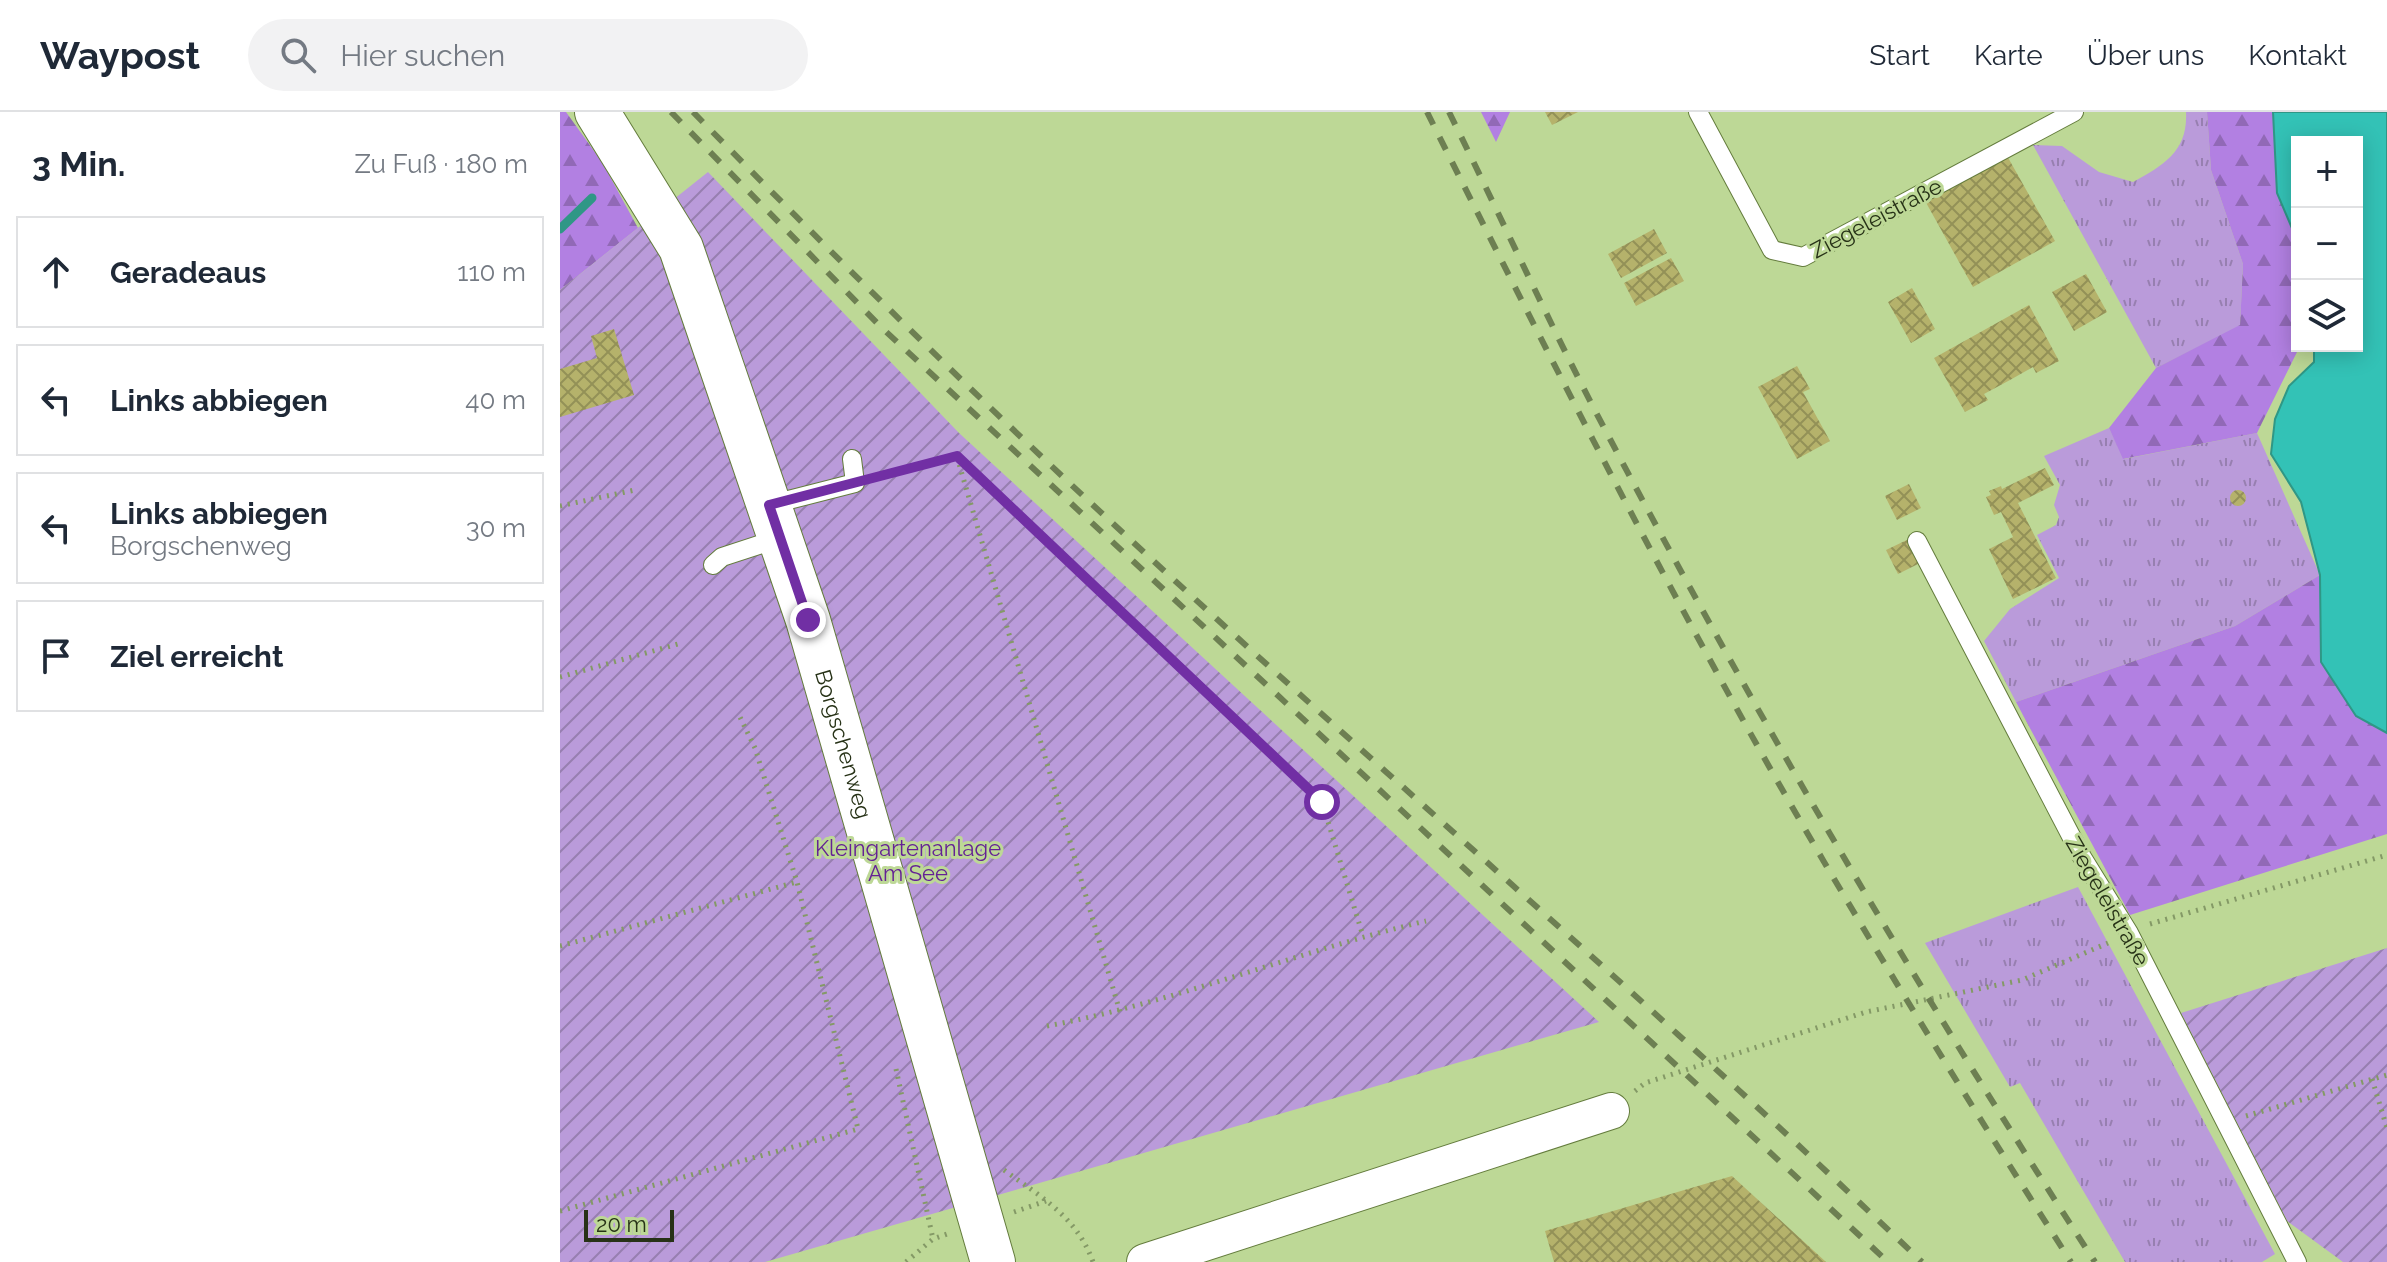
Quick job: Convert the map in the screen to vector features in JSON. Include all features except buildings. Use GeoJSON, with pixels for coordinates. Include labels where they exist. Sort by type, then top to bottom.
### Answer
{"type":"FeatureCollection","features":[{"type":"Feature","properties":{"kind":"street","name":"Borgschenweg"},"geometry":{"type":"LineString","coordinates":[[597,112],[681,248],[808,620],[993,1262]]}},
{"type":"Feature","properties":{"kind":"street"},"geometry":{"type":"LineString","coordinates":[[1145,1262],[1611,1111]]}},
{"type":"Feature","properties":{"kind":"lane","name":"Ziegeleistraße"},"geometry":{"type":"LineString","coordinates":[[1698,112],[1772,250],[1803,257],[2074,112]]}},
{"type":"Feature","properties":{"kind":"lane"},"geometry":{"type":"LineString","coordinates":[[713,565],[775,522],[855,483],[852,459]]}},
{"type":"Feature","properties":{"kind":"lane","name":"Ziegeleistraße"},"geometry":{"type":"LineString","coordinates":[[1917,541],[2082,857],[2129,933],[2297,1262]]}},
{"type":"Feature","properties":{"kind":"path"},"geometry":{"type":"LineString","coordinates":[[855,483],[957,456]]}},
{"type":"Feature","properties":{"kind":"path"},"geometry":{"type":"LineString","coordinates":[[957,456],[1322,802],[1363,936]]}},
{"type":"Feature","properties":{"kind":"path"},"geometry":{"type":"LineString","coordinates":[[957,456],[1120,1012]]}},
{"type":"Feature","properties":{"kind":"path"},"geometry":{"type":"LineString","coordinates":[[560,506],[635,490]]}},
{"type":"Feature","properties":{"kind":"path"},"geometry":{"type":"LineString","coordinates":[[560,677],[678,644]]}},
{"type":"Feature","properties":{"kind":"path"},"geometry":{"type":"LineString","coordinates":[[560,1211],[858,1129],[797,882],[755,748],[739,715]]}},
{"type":"Feature","properties":{"kind":"path"},"geometry":{"type":"LineString","coordinates":[[1611,1111],[1645,1083],[1866,1012],[2022,980],[2164,917],[2387,855]]}},
{"type":"Feature","properties":{"kind":"path"},"geometry":{"type":"LineString","coordinates":[[560,946],[797,882]]}},
{"type":"Feature","properties":{"kind":"path"},"geometry":{"type":"LineString","coordinates":[[1047,1026],[1120,1012],[1363,936],[1426,921]]}},
{"type":"Feature","properties":{"kind":"path"},"geometry":{"type":"LineString","coordinates":[[2242,1117],[2387,1075]]}},
{"type":"Feature","properties":{"kind":"path"},"geometry":{"type":"LineString","coordinates":[[2372,1079],[2387,1128]]}},
{"type":"Feature","properties":{"kind":"path"},"geometry":{"type":"LineString","coordinates":[[1002,1168],[1067,1217],[1084,1238],[1093,1262]]}},
{"type":"Feature","properties":{"kind":"green space"},"geometry":{"type":"Polygon","coordinates":[[[560,112],[566,112],[602,162],[638,228],[560,290],[560,112]]]}},
{"type":"Feature","properties":{"kind":"green space"},"geometry":{"type":"Polygon","coordinates":[[[1481,112],[1510,112],[1496,142],[1481,112]]]}},
{"type":"Feature","properties":{"kind":"green space"},"geometry":{"type":"Polygon","coordinates":[[[2186,112],[2207,112],[2211,170],[2243,264],[2240,326],[2156,368],[2033,145],[2062,146],[2099,172],[2133,182],[2172,155],[2183,137],[2186,112]]]}},
{"type":"Feature","properties":{"kind":"green space"},"geometry":{"type":"Polygon","coordinates":[[[2207,112],[2273,112],[2277,193],[2291,226],[2291,352],[2297,352],[2257,433],[2123,459],[2109,428],[2156,368],[2240,325],[2243,264],[2211,170],[2207,112]]]}},
{"type":"Feature","properties":{"kind":"green space","name":"Kleingartenanlage Am See"},"geometry":{"type":"Polygon","coordinates":[[[708,172],[959,433],[1599,1022],[765,1262],[560,1262],[560,290],[708,172]]]}},
{"type":"Feature","properties":{"kind":"green space"},"geometry":{"type":"Polygon","coordinates":[[[2109,428],[2124,459],[2257,433],[2320,575],[2235,626],[2016,702],[1984,641],[2010,609],[2059,578],[2037,535],[2056,525],[2059,517],[2054,505],[2060,485],[2044,456],[2109,428]]]}},
{"type":"Feature","properties":{"kind":"green space"},"geometry":{"type":"Polygon","coordinates":[[[2320,575],[2321,662],[2356,716],[2387,733],[2387,834],[2130,915],[2016,702],[2235,626],[2320,575]]]}},
{"type":"Feature","properties":{"kind":"green space"},"geometry":{"type":"Polygon","coordinates":[[[2078,887],[2275,1254],[2262,1262],[2125,1262],[2020,1083],[2010,1087],[1925,943],[2078,887]]]}},
{"type":"Feature","properties":{"kind":"green space"},"geometry":{"type":"Polygon","coordinates":[[[2387,948],[2387,1262],[2343,1262],[2287,1221],[2181,1013],[2387,948]]]}},
{"type":"Feature","properties":{"kind":"water"},"geometry":{"type":"Polygon","coordinates":[[[2273,112],[2387,112],[2387,733],[2356,716],[2321,662],[2320,575],[2301,502],[2271,454],[2275,419],[2289,386],[2314,362],[2314,352],[2363,352],[2363,136],[2291,136],[2291,226],[2277,193],[2273,112]]]}},
{"type":"Feature","properties":{"kind":"waterway"},"geometry":{"type":"LineString","coordinates":[[560,229],[592,198]]}},
{"type":"Feature","properties":{"kind":"railway"},"geometry":{"type":"LineString","coordinates":[[671,112],[881,327],[1888,1262]]}},
{"type":"Feature","properties":{"kind":"railway"},"geometry":{"type":"LineString","coordinates":[[693,112],[1031,447],[1634,994],[1922,1262]]}},
{"type":"Feature","properties":{"kind":"railway"},"geometry":{"type":"LineString","coordinates":[[1427,112],[1605,463],[1758,746],[1888,970],[2071,1262]]}},
{"type":"Feature","properties":{"kind":"railway"},"geometry":{"type":"LineString","coordinates":[[1449,112],[1589,399],[1724,649],[1905,959],[2095,1262]]}},
{"type":"Feature","properties":{"kind":"route"},"geometry":{"type":"LineString","coordinates":[[808,620],[769,505],[957,456],[1322,802]]}}]}
